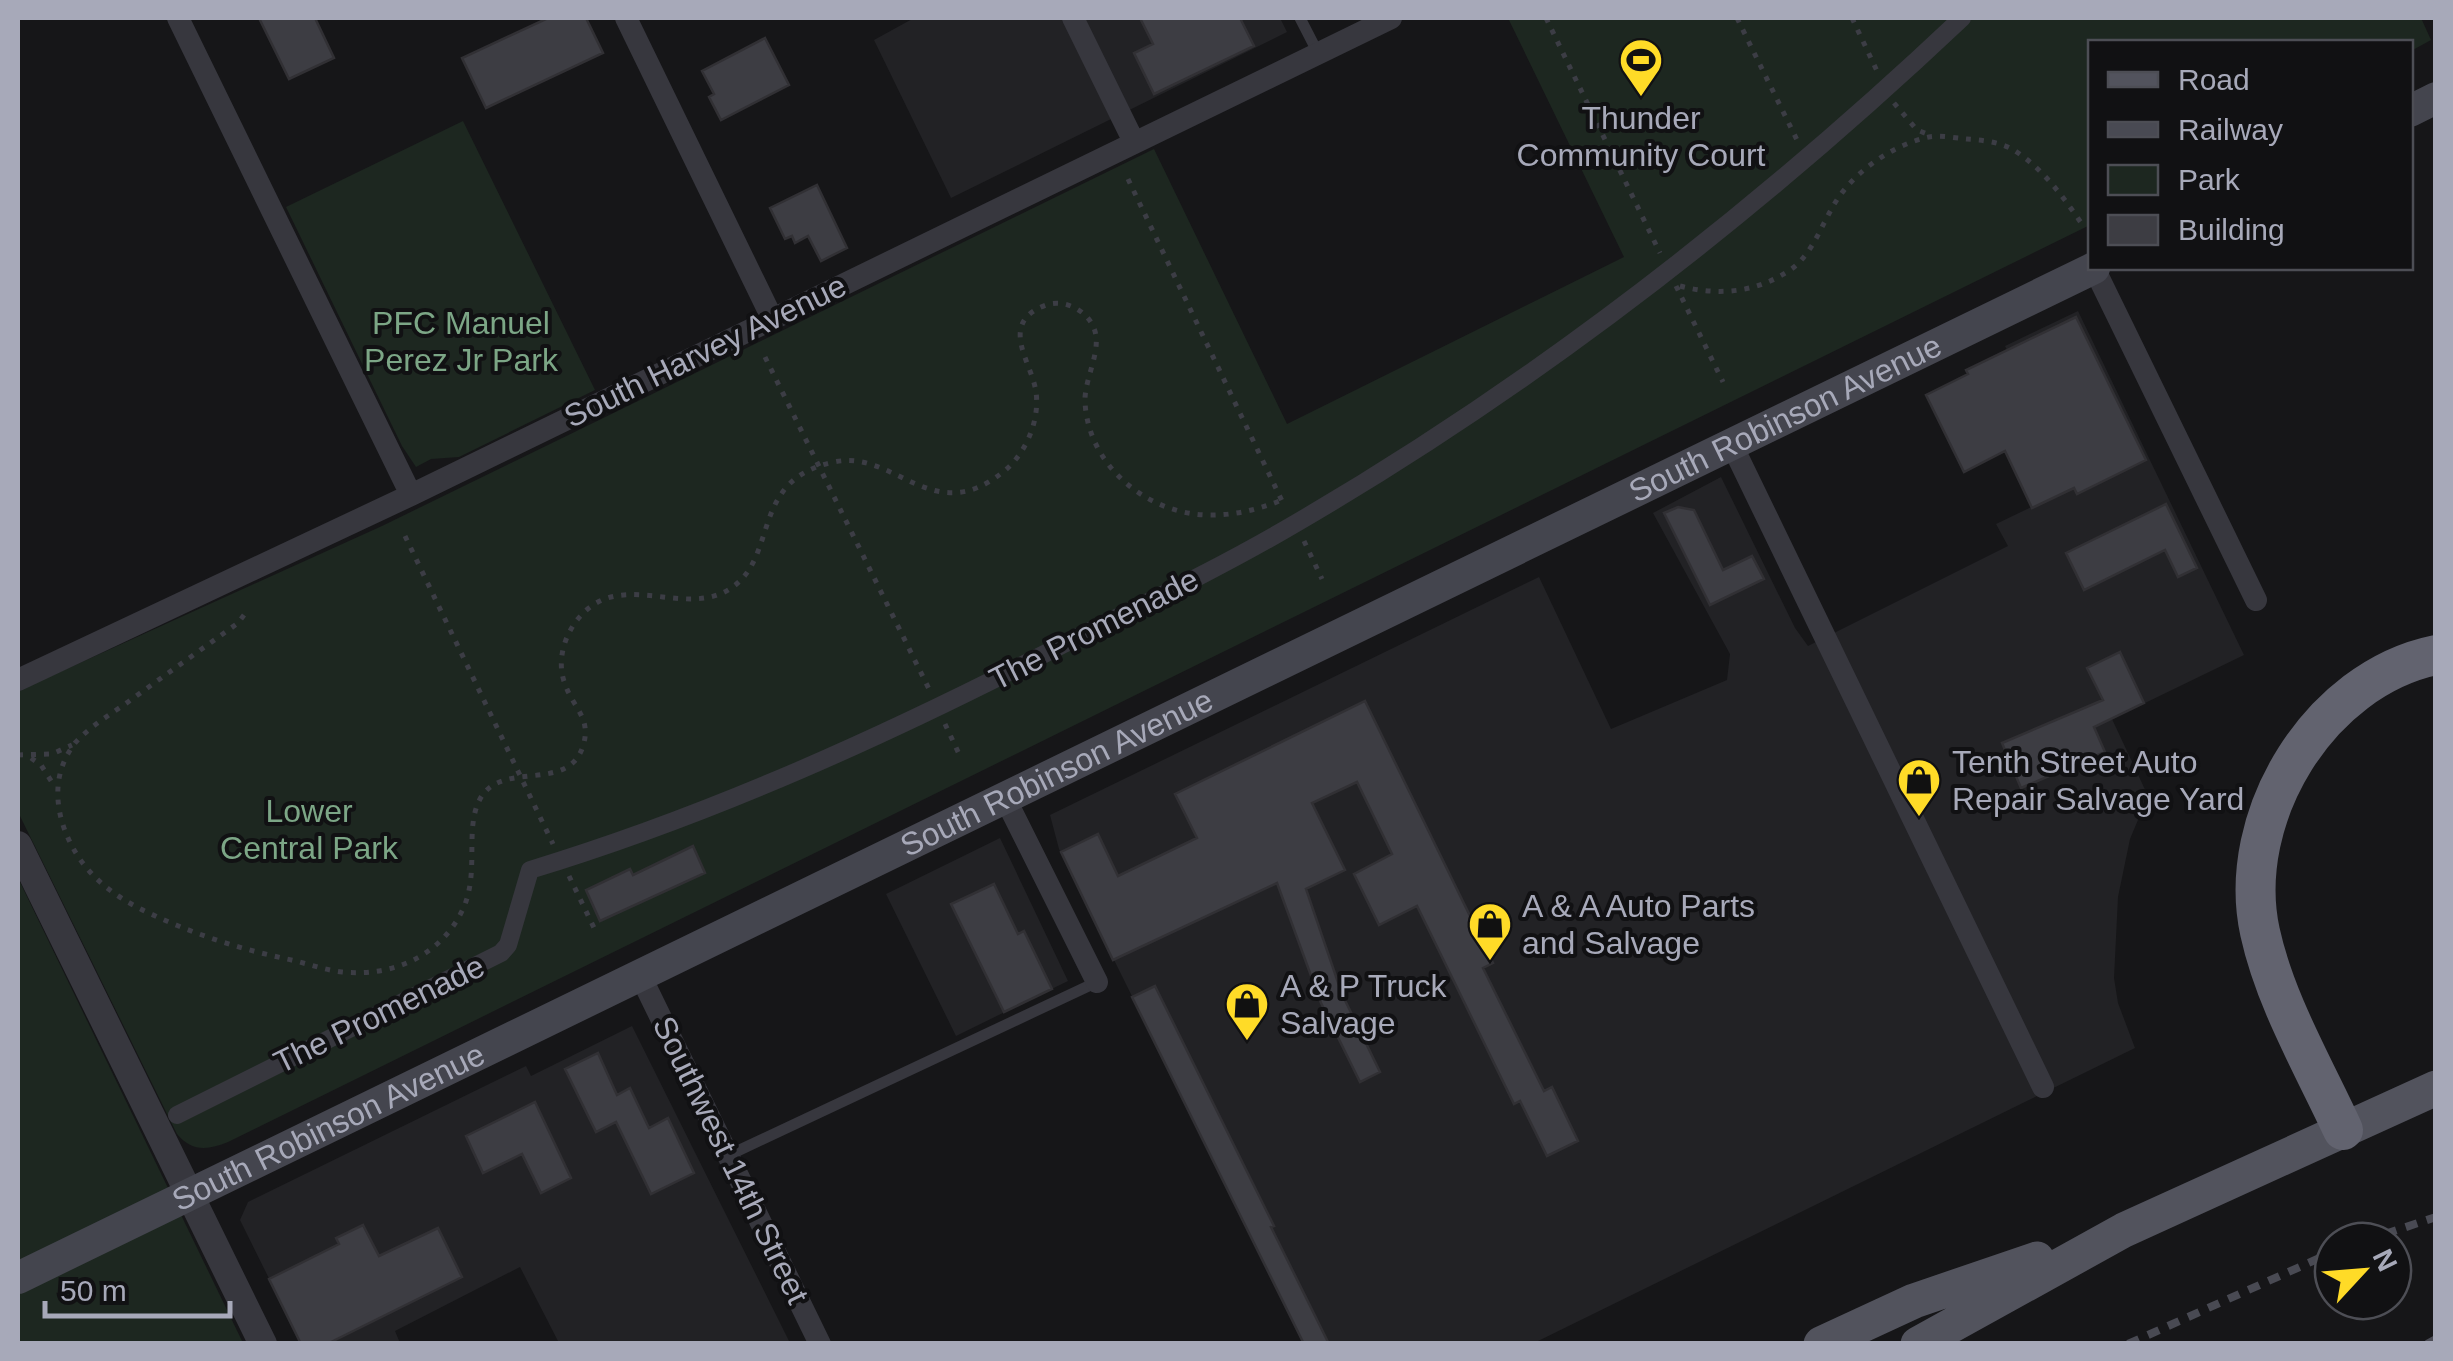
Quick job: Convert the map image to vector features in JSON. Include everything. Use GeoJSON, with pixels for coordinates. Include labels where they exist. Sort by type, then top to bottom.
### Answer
{"type":"FeatureCollection","features":[{"type":"Feature","properties":{"kind":"highway"},"geometry":{"type":"LineString","coordinates":[[2342,1130],[2290,1015],[2260,931],[2260,858],[2278,790],[2320,725],[2350,696],[2390,670],[2436,655]]}},
{"type":"Feature","properties":{"kind":"main road","name":"South Robinson Avenue"},"geometry":{"type":"LineString","coordinates":[[18,1278],[2090,270]]}},
{"type":"Feature","properties":{"kind":"main road"},"geometry":{"type":"LineString","coordinates":[[1918,1344],[2124,1230],[2436,1088]]}},
{"type":"Feature","properties":{"kind":"main road"},"geometry":{"type":"LineString","coordinates":[[1820,1344],[1914,1301],[2124,1230]]}},
{"type":"Feature","properties":{"kind":"street"},"geometry":{"type":"LineString","coordinates":[[178,18],[411,496]]}},
{"type":"Feature","properties":{"kind":"street"},"geometry":{"type":"LineString","coordinates":[[626,18],[772,318]]}},
{"type":"Feature","properties":{"kind":"street"},"geometry":{"type":"LineString","coordinates":[[1073,18],[1134,142]]}},
{"type":"Feature","properties":{"kind":"street","name":"South Harvey Avenue"},"geometry":{"type":"LineString","coordinates":[[18,680],[411,496],[1391,18]]}},
{"type":"Feature","properties":{"kind":"street","name":"The Promenade"},"geometry":{"type":"LineString","coordinates":[[176,1115],[501,953],[508,945],[530,870],[643,834],[749,793],[938,709],[1296,523],[1438,433],[1668,270],[1886,90],[1962,18]]}},
{"type":"Feature","properties":{"kind":"street"},"geometry":{"type":"LineString","coordinates":[[2095,270],[2256,600]]}},
{"type":"Feature","properties":{"kind":"street"},"geometry":{"type":"LineString","coordinates":[[1732,445],[2043,1087]]}},
{"type":"Feature","properties":{"kind":"street"},"geometry":{"type":"LineString","coordinates":[[1006,800],[1097,982]]}},
{"type":"Feature","properties":{"kind":"street"},"geometry":{"type":"LineString","coordinates":[[18,845],[264,1344]]}},
{"type":"Feature","properties":{"kind":"street","name":"Southwest 14th Street"},"geometry":{"type":"LineString","coordinates":[[642,977],[820,1344]]}},
{"type":"Feature","properties":{"kind":"lane"},"geometry":{"type":"LineString","coordinates":[[1300,18],[1318,53]]}},
{"type":"Feature","properties":{"kind":"lane"},"geometry":{"type":"LineString","coordinates":[[729,1155],[1097,982]]}},
{"type":"Feature","properties":{"kind":"path"},"geometry":{"type":"LineString","coordinates":[[1546,18],[1668,270]]}},
{"type":"Feature","properties":{"kind":"path"},"geometry":{"type":"LineString","coordinates":[[1737,18],[1806,158]]}},
{"type":"Feature","properties":{"kind":"path"},"geometry":{"type":"LineString","coordinates":[[1723,382],[1676,284],[1702,292],[1735,292],[1793,268],[1813,244],[1842,192],[1864,170],[1906,144],[1932,136],[1983,140],[2010,148],[2056,187],[2084,227]]}},
{"type":"Feature","properties":{"kind":"path"},"geometry":{"type":"LineString","coordinates":[[1128,180],[1322,579]]}},
{"type":"Feature","properties":{"kind":"path"},"geometry":{"type":"LineString","coordinates":[[74,744],[56,788],[57,805],[82,864],[104,888],[198,934],[254,952],[340,972],[402,967],[430,952],[461,914],[471,888],[473,820],[480,798],[489,788],[521,777],[556,774],[578,759],[586,739],[586,720],[565,686],[562,668],[563,648],[578,618],[610,595],[698,600],[722,594],[740,582],[754,561],[768,514],[783,492],[804,474],[831,462],[859,462],[896,475],[922,490],[946,492],[978,488],[1006,470],[1023,451],[1035,417],[1036,391],[1022,356],[1019,336],[1032,313],[1049,303],[1068,304],[1084,313],[1095,328],[1096,345],[1085,400],[1090,431],[1103,459],[1124,483],[1154,501],[1200,515],[1233,514],[1282,500]]}},
{"type":"Feature","properties":{"kind":"path"},"geometry":{"type":"LineString","coordinates":[[765,358],[960,756]]}},
{"type":"Feature","properties":{"kind":"path"},"geometry":{"type":"LineString","coordinates":[[405,536],[597,934]]}},
{"type":"Feature","properties":{"kind":"path"},"geometry":{"type":"LineString","coordinates":[[18,755],[52,754],[74,744],[244,615]]}},
{"type":"Feature","properties":{"kind":"path"},"geometry":{"type":"LineString","coordinates":[[28,756],[41,764],[56,788]]}},
{"type":"Feature","properties":{"kind":"shaded area"},"geometry":{"type":"Polygon","coordinates":[[[914,18],[1280,18],[1287,32],[951,198],[874,40],[914,18]]]}},
{"type":"Feature","properties":{"kind":"shaded area"},"geometry":{"type":"Polygon","coordinates":[[[2078,311],[2244,655],[2112,719],[2148,796],[2130,839],[2118,897],[2114,978],[2118,1003],[2135,1048],[1534,1343],[1304,1343],[1059,849],[1050,815],[1539,577],[1611,729],[1727,680],[1730,654],[1653,513],[1721,477],[1795,628],[1808,646],[2008,546],[1996,524],[2073,487],[2005,346],[2078,311]]]}},
{"type":"Feature","properties":{"kind":"shaded area"},"geometry":{"type":"Polygon","coordinates":[[[1000,838],[1068,981],[956,1036],[886,894],[1000,838]]]}},
{"type":"Feature","properties":{"kind":"shaded area"},"geometry":{"type":"Polygon","coordinates":[[[632,1026],[790,1343],[559,1343],[520,1267],[395,1331],[400,1343],[301,1343],[240,1220],[248,1202],[526,1066],[531,1076],[632,1026]]]}},
{"type":"Feature","properties":{"kind":"green space","name":"Lower Central Park"},"geometry":{"type":"Polygon","coordinates":[[[1508,18],[2421,18],[2431,40],[2413,50],[2413,40],[2088,40],[2088,226],[214,1147],[188,1144],[177,1134],[18,812],[18,691],[382,526],[1154,149],[1287,424],[1624,257],[1508,18]]]}},
{"type":"Feature","properties":{"kind":"green space","name":"PFC Manuel Perez Jr Park"},"geometry":{"type":"Polygon","coordinates":[[[463,121],[595,390],[459,457],[431,459],[416,467],[402,446],[286,207],[463,121]]]}},
{"type":"Feature","properties":{"kind":"green space"},"geometry":{"type":"Polygon","coordinates":[[[18,878],[243,1343],[18,1343],[18,878]]]}},
{"type":"Feature","properties":{"kind":"building"},"geometry":{"type":"Polygon","coordinates":[[[259,18],[315,18],[334,58],[289,79],[259,18]]]}},
{"type":"Feature","properties":{"kind":"building"},"geometry":{"type":"Polygon","coordinates":[[[548,18],[586,18],[603,53],[486,108],[462,58],[548,18]]]}},
{"type":"Feature","properties":{"kind":"building"},"geometry":{"type":"Polygon","coordinates":[[[1140,18],[1240,18],[1254,46],[1154,94],[1134,53],[1153,44],[1140,18]]]}},
{"type":"Feature","properties":{"kind":"building"},"geometry":{"type":"Polygon","coordinates":[[[765,38],[789,85],[721,120],[702,71],[765,38]]]}},
{"type":"Feature","properties":{"kind":"building"},"geometry":{"type":"Polygon","coordinates":[[[817,185],[847,248],[821,261],[808,236],[795,243],[792,236],[785,239],[770,208],[817,185]]]}},
{"type":"Feature","properties":{"kind":"building"},"geometry":{"type":"Polygon","coordinates":[[[2076,317],[2146,460],[2077,494],[2074,488],[2032,508],[2005,451],[1964,472],[1926,395],[1968,374],[1966,370],[2076,317]]]}},
{"type":"Feature","properties":{"kind":"building"},"geometry":{"type":"Polygon","coordinates":[[[2166,504],[2197,568],[2178,577],[2165,550],[2084,590],[2066,553],[2166,504]]]}},
{"type":"Feature","properties":{"kind":"building"},"geometry":{"type":"Polygon","coordinates":[[[1678,507],[1694,510],[1723,570],[1752,556],[1764,579],[1710,605],[1664,513],[1678,507]]]}},
{"type":"Feature","properties":{"kind":"building"},"geometry":{"type":"Polygon","coordinates":[[[2120,652],[2144,703],[2094,727],[2105,752],[2021,788],[2002,743],[2103,700],[2087,668],[2120,652]]]}},
{"type":"Feature","properties":{"kind":"building"},"geometry":{"type":"Polygon","coordinates":[[[1365,701],[1493,963],[1483,968],[1544,1091],[1552,1087],[1578,1141],[1547,1156],[1520,1101],[1514,1104],[1417,906],[1379,925],[1354,874],[1392,854],[1357,782],[1312,803],[1345,870],[1306,889],[1342,994],[1380,1072],[1360,1082],[1321,1003],[1277,883],[1113,960],[1061,852],[1098,834],[1118,876],[1197,838],[1175,794],[1365,701]]]}},
{"type":"Feature","properties":{"kind":"building"},"geometry":{"type":"Polygon","coordinates":[[[693,846],[705,873],[600,921],[586,890],[630,869],[633,875],[693,846]]]}},
{"type":"Feature","properties":{"kind":"building"},"geometry":{"type":"Polygon","coordinates":[[[994,884],[1018,934],[1024,931],[1052,989],[1004,1012],[951,904],[994,884]]]}},
{"type":"Feature","properties":{"kind":"building"},"geometry":{"type":"Polygon","coordinates":[[[1155,986],[1329,1344],[1304,1344],[1132,997],[1155,986]]]}},
{"type":"Feature","properties":{"kind":"building"},"geometry":{"type":"Polygon","coordinates":[[[598,1053],[617,1095],[630,1088],[649,1128],[668,1118],[694,1173],[651,1194],[616,1122],[596,1132],[565,1069],[598,1053]]]}},
{"type":"Feature","properties":{"kind":"building"},"geometry":{"type":"Polygon","coordinates":[[[535,1102],[571,1178],[541,1193],[522,1154],[483,1173],[466,1136],[535,1102]]]}},
{"type":"Feature","properties":{"kind":"building"},"geometry":{"type":"Polygon","coordinates":[[[363,1225],[379,1256],[438,1228],[462,1277],[327,1344],[301,1344],[269,1279],[339,1244],[336,1238],[363,1225]]]}},
{"type":"Feature","properties":{"kind":"railway"},"geometry":{"type":"LineString","coordinates":[[2413,1225],[2436,1217]]}},
{"type":"Feature","properties":{"kind":"railway"},"geometry":{"type":"LineString","coordinates":[[2128,1344],[2313,1261]]}},
{"type":"Feature","properties":{"kind":"railway"},"geometry":{"type":"LineString","coordinates":[[2427,1344],[2436,1339]]}},
{"type":"Feature","properties":{"kind":"place","name":"Thunder Community Court"},"geometry":{"type":"Point","coordinates":[1641,98]}},
{"type":"Feature","properties":{"kind":"place","name":"Tenth Street Auto Repair Salvage Yard"},"geometry":{"type":"Point","coordinates":[1919,818]}},
{"type":"Feature","properties":{"kind":"place","name":"A & A Auto Parts and Salvage"},"geometry":{"type":"Point","coordinates":[1490,962]}},
{"type":"Feature","properties":{"kind":"place","name":"A & P Truck Salvage"},"geometry":{"type":"Point","coordinates":[1247,1042]}}]}
